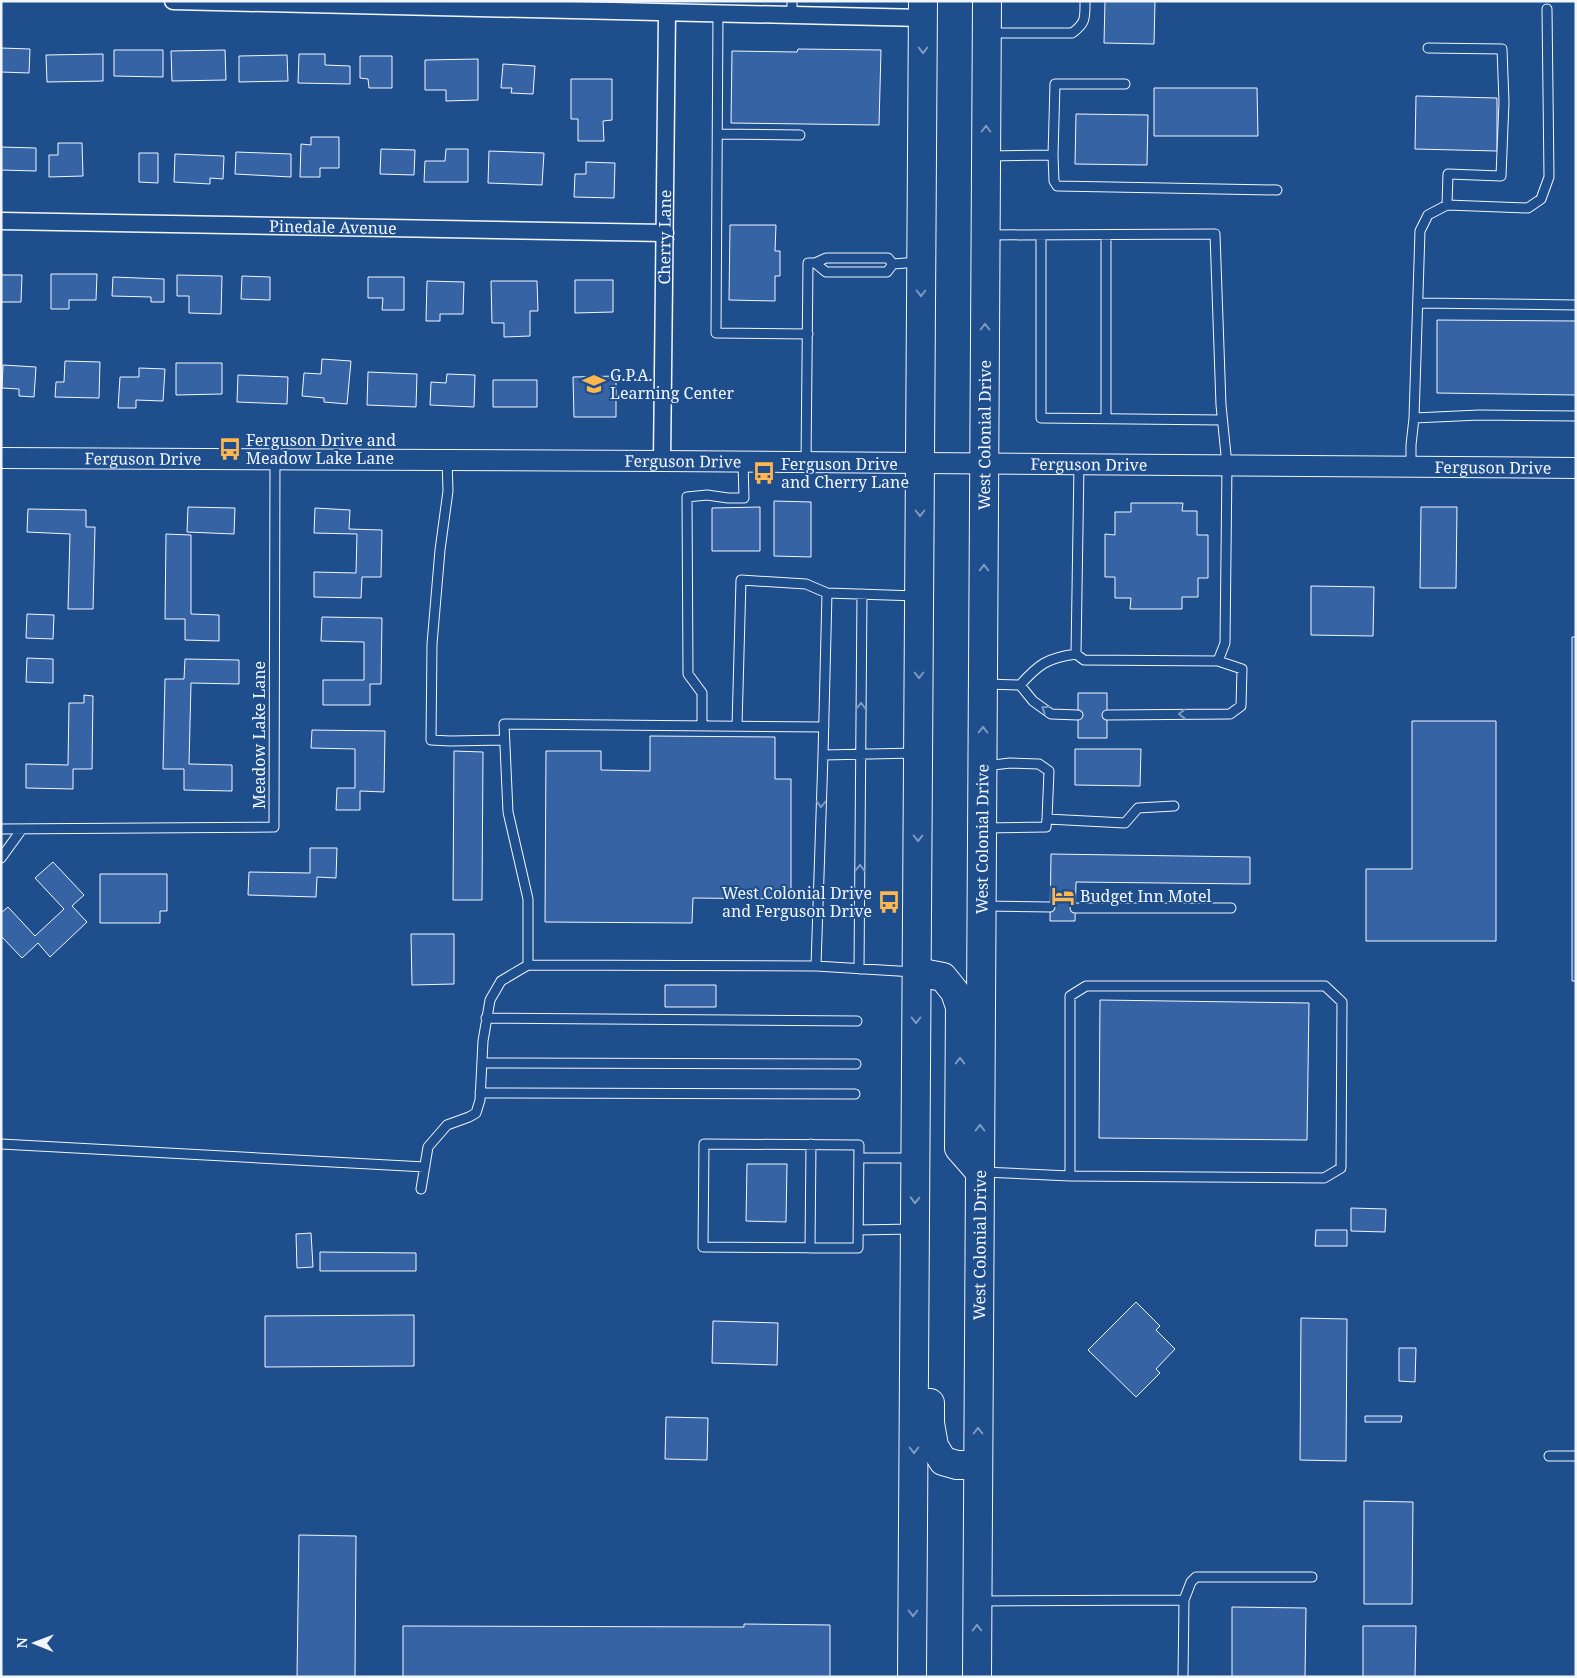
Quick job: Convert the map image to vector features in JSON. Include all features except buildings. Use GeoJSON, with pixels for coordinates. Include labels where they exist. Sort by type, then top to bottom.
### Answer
{"type":"FeatureCollection","features":[{"type":"Feature","properties":{"kind":"highway","name":"West Colonial Drive"},"geometry":{"type":"LineString","coordinates":[[976,1677],[987,1]]}},
{"type":"Feature","properties":{"kind":"highway"},"geometry":{"type":"LineString","coordinates":[[912,1677],[923,10]]}},
{"type":"Feature","properties":{"kind":"highway"},"geometry":{"type":"LineString","coordinates":[[917,972],[943,977],[954,992],[960,1006],[959,1148],[980,1172]]}},
{"type":"Feature","properties":{"kind":"highway"},"geometry":{"type":"LineString","coordinates":[[915,1262],[928,1286],[930,1423],[934,1446],[943,1461],[957,1465],[978,1465]]}},
{"type":"Feature","properties":{"kind":"street"},"geometry":{"type":"LineString","coordinates":[[173,1],[718,14],[792,8],[923,10]]}},
{"type":"Feature","properties":{"kind":"street","name":"Cherry Lane"},"geometry":{"type":"LineString","coordinates":[[662,461],[667,13]]}},
{"type":"Feature","properties":{"kind":"street","name":"Pinedale Avenue"},"geometry":{"type":"LineString","coordinates":[[1,221],[665,233]]}},
{"type":"Feature","properties":{"kind":"street","name":"Ferguson Drive"},"geometry":{"type":"LineString","coordinates":[[1,458],[1576,468]]}},
{"type":"Feature","properties":{"kind":"lane"},"geometry":{"type":"LineString","coordinates":[[987,32],[1072,33],[1080,27],[1085,19],[1085,1]]}},
{"type":"Feature","properties":{"kind":"lane"},"geometry":{"type":"LineString","coordinates":[[1410,467],[1414,418],[1420,231],[1428,215],[1447,205],[1528,208],[1541,199],[1549,177],[1548,9]]}},
{"type":"Feature","properties":{"kind":"lane"},"geometry":{"type":"LineString","coordinates":[[718,14],[716,333],[808,334]]}},
{"type":"Feature","properties":{"kind":"lane"},"geometry":{"type":"LineString","coordinates":[[1428,48],[1502,49],[1504,102],[1501,176],[1448,174],[1447,205]]}},
{"type":"Feature","properties":{"kind":"lane"},"geometry":{"type":"LineString","coordinates":[[1125,84],[1054,84],[1053,154],[1054,181],[1057,186],[1277,190]]}},
{"type":"Feature","properties":{"kind":"lane"},"geometry":{"type":"LineString","coordinates":[[718,134],[800,135]]}},
{"type":"Feature","properties":{"kind":"lane"},"geometry":{"type":"LineString","coordinates":[[986,157],[1053,154]]}},
{"type":"Feature","properties":{"kind":"lane"},"geometry":{"type":"LineString","coordinates":[[985,235],[1215,234],[1220,405],[1227,465],[1225,643],[1218,661]]}},
{"type":"Feature","properties":{"kind":"lane"},"geometry":{"type":"LineString","coordinates":[[1041,235],[1041,418],[1222,420]]}},
{"type":"Feature","properties":{"kind":"lane"},"geometry":{"type":"LineString","coordinates":[[1106,235],[1106,418]]}},
{"type":"Feature","properties":{"kind":"lane"},"geometry":{"type":"LineString","coordinates":[[806,462],[808,263],[816,263],[826,258],[888,258],[893,264]]}},
{"type":"Feature","properties":{"kind":"lane"},"geometry":{"type":"LineString","coordinates":[[858,259],[858,272]]}},
{"type":"Feature","properties":{"kind":"lane"},"geometry":{"type":"LineString","coordinates":[[816,263],[826,272],[887,272],[893,264],[921,262]]}},
{"type":"Feature","properties":{"kind":"lane"},"geometry":{"type":"LineString","coordinates":[[1418,303],[1576,305]]}},
{"type":"Feature","properties":{"kind":"lane"},"geometry":{"type":"LineString","coordinates":[[1414,418],[1479,415],[1576,416]]}},
{"type":"Feature","properties":{"kind":"lane","name":"Meadow Lake Lane"},"geometry":{"type":"LineString","coordinates":[[1,829],[274,827],[275,460]]}},
{"type":"Feature","properties":{"kind":"lane"},"geometry":{"type":"LineString","coordinates":[[447,460],[448,491],[440,550],[432,644],[431,740],[450,742],[504,740]]}},
{"type":"Feature","properties":{"kind":"lane"},"geometry":{"type":"LineString","coordinates":[[702,725],[702,693],[688,674],[687,497],[707,495],[744,498],[743,462]]}},
{"type":"Feature","properties":{"kind":"lane"},"geometry":{"type":"LineString","coordinates":[[1076,654],[1079,464]]}},
{"type":"Feature","properties":{"kind":"lane"},"geometry":{"type":"LineString","coordinates":[[737,726],[741,580],[806,584],[827,593],[919,596]]}},
{"type":"Feature","properties":{"kind":"lane"},"geometry":{"type":"LineString","coordinates":[[816,966],[827,593]]}},
{"type":"Feature","properties":{"kind":"lane"},"geometry":{"type":"LineString","coordinates":[[859,969],[862,594]]}},
{"type":"Feature","properties":{"kind":"lane"},"geometry":{"type":"LineString","coordinates":[[983,684],[1020,685],[1043,662],[1076,654],[1084,660],[1218,661],[1242,669],[1242,706],[1230,714],[1107,715]]}},
{"type":"Feature","properties":{"kind":"lane"},"geometry":{"type":"LineString","coordinates":[[1020,685],[1033,701],[1051,714],[1078,715]]}},
{"type":"Feature","properties":{"kind":"lane"},"geometry":{"type":"LineString","coordinates":[[528,965],[528,899],[508,812],[504,724],[824,727]]}},
{"type":"Feature","properties":{"kind":"lane"},"geometry":{"type":"LineString","coordinates":[[823,755],[918,753]]}},
{"type":"Feature","properties":{"kind":"lane"},"geometry":{"type":"LineString","coordinates":[[982,766],[1010,763],[1039,764],[1049,771],[1048,819],[1046,827],[982,828]]}},
{"type":"Feature","properties":{"kind":"lane"},"geometry":{"type":"LineString","coordinates":[[1048,819],[1124,823],[1138,808],[1174,806]]}},
{"type":"Feature","properties":{"kind":"lane"},"geometry":{"type":"LineString","coordinates":[[1,858],[22,829]]}},
{"type":"Feature","properties":{"kind":"lane"},"geometry":{"type":"LineString","coordinates":[[982,906],[1050,908]]}},
{"type":"Feature","properties":{"kind":"lane"},"geometry":{"type":"LineString","coordinates":[[1076,908],[1231,908]]}},
{"type":"Feature","properties":{"kind":"lane"},"geometry":{"type":"LineString","coordinates":[[421,1189],[428,1147],[447,1125],[469,1118],[476,1113],[480,1100],[486,1018],[490,1000],[502,981],[528,965],[816,966],[917,972]]}},
{"type":"Feature","properties":{"kind":"lane"},"geometry":{"type":"LineString","coordinates":[[980,1172],[1070,1176],[1324,1178],[1341,1168],[1342,1002],[1325,986],[1086,986],[1070,996],[1070,1176]]}},
{"type":"Feature","properties":{"kind":"lane"},"geometry":{"type":"LineString","coordinates":[[486,1018],[857,1021]]}},
{"type":"Feature","properties":{"kind":"lane"},"geometry":{"type":"LineString","coordinates":[[482,1063],[856,1064]]}},
{"type":"Feature","properties":{"kind":"lane"},"geometry":{"type":"LineString","coordinates":[[480,1094],[855,1094]]}},
{"type":"Feature","properties":{"kind":"lane"},"geometry":{"type":"LineString","coordinates":[[1,1144],[425,1167]]}},
{"type":"Feature","properties":{"kind":"lane"},"geometry":{"type":"LineString","coordinates":[[704,1144],[811,1144],[859,1145],[858,1248],[704,1247],[704,1144]]}},
{"type":"Feature","properties":{"kind":"lane"},"geometry":{"type":"LineString","coordinates":[[810,1248],[811,1144]]}},
{"type":"Feature","properties":{"kind":"lane"},"geometry":{"type":"LineString","coordinates":[[859,1158],[916,1158]]}},
{"type":"Feature","properties":{"kind":"lane"},"geometry":{"type":"LineString","coordinates":[[858,1230],[915,1229]]}},
{"type":"Feature","properties":{"kind":"lane"},"geometry":{"type":"LineString","coordinates":[[1549,1456],[1576,1456]]}},
{"type":"Feature","properties":{"kind":"lane"},"geometry":{"type":"LineString","coordinates":[[1183,1677],[1184,1600],[1191,1582],[1196,1578],[1312,1577]]}},
{"type":"Feature","properties":{"kind":"lane"},"geometry":{"type":"LineString","coordinates":[[977,1601],[1184,1600]]}},
{"type":"Feature","properties":{"kind":"place","name":"G.P.A. Learning Center"},"geometry":{"type":"Point","coordinates":[594,384]}},
{"type":"Feature","properties":{"kind":"place","name":"Ferguson Drive and Meadow Lake Lane"},"geometry":{"type":"Point","coordinates":[230,449]}},
{"type":"Feature","properties":{"kind":"place","name":"Ferguson Drive and Cherry Lane"},"geometry":{"type":"Point","coordinates":[764,473]}},
{"type":"Feature","properties":{"kind":"place","name":"Budget Inn Motel"},"geometry":{"type":"Point","coordinates":[1063,896]}},
{"type":"Feature","properties":{"kind":"place","name":"West Colonial Drive and Ferguson Drive"},"geometry":{"type":"Point","coordinates":[889,902]}}]}
